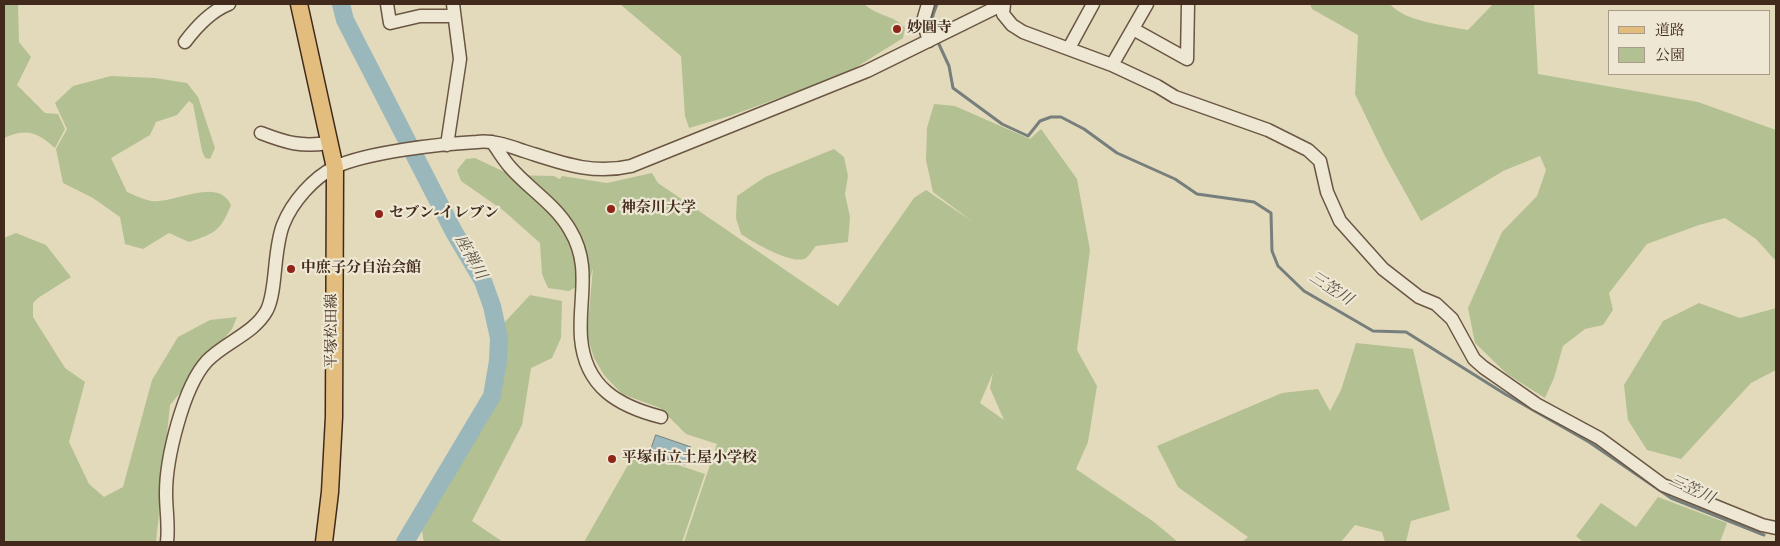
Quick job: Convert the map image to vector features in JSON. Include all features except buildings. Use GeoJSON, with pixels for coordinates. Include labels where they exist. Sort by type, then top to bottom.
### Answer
{"type":"FeatureCollection","features":[{"type":"Feature","properties":{"kind":"main road","name":"平塚松田線"},"geometry":{"type":"LineString","coordinates":[[299,4],[335,168],[334,417],[330,492],[324,542]]}},
{"type":"Feature","properties":{"kind":"street"},"geometry":{"type":"LineString","coordinates":[[185,42],[208,16],[220,7],[229,4]]}},
{"type":"Feature","properties":{"kind":"street"},"geometry":{"type":"LineString","coordinates":[[387,4],[390,23],[453,10],[460,59],[447,145]]}},
{"type":"Feature","properties":{"kind":"street"},"geometry":{"type":"LineString","coordinates":[[928,4],[924,21],[935,38]]}},
{"type":"Feature","properties":{"kind":"street"},"geometry":{"type":"LineString","coordinates":[[167,542],[167,472],[184,408],[194,379],[206,362],[260,322],[268,308],[276,246],[283,225],[301,195],[335,168],[368,157],[401,151],[492,142],[574,167],[610,171],[624,168],[858,75],[1003,4],[1003,14],[1012,26],[1034,37],[1112,65],[1157,86],[1174,98],[1268,130],[1308,150],[1320,161],[1327,192],[1340,221],[1383,268],[1420,297],[1436,304],[1452,319],[1474,358],[1483,367],[1536,404],[1598,438],[1663,485],[1762,525],[1776,528]]}},
{"type":"Feature","properties":{"kind":"street"},"geometry":{"type":"LineString","coordinates":[[1068,48],[1093,4]]}},
{"type":"Feature","properties":{"kind":"street"},"geometry":{"type":"LineString","coordinates":[[1112,65],[1147,4]]}},
{"type":"Feature","properties":{"kind":"street"},"geometry":{"type":"LineString","coordinates":[[1133,29],[1187,59],[1188,4]]}},
{"type":"Feature","properties":{"kind":"street"},"geometry":{"type":"LineString","coordinates":[[261,133],[287,143],[307,146],[328,143]]}},
{"type":"Feature","properties":{"kind":"street"},"geometry":{"type":"LineString","coordinates":[[492,142],[510,167],[570,228],[578,247],[584,290],[581,338],[587,364],[599,384],[614,400],[637,411],[660,417]]}},
{"type":"Feature","properties":{"kind":"green space"},"geometry":{"type":"Polygon","coordinates":[[[4,4],[18,4],[19,42],[31,57],[17,85],[45,113],[58,114],[65,129],[55,148],[43,138],[31,133],[19,133],[4,138],[4,4]]]}},
{"type":"Feature","properties":{"kind":"green space"},"geometry":{"type":"Polygon","coordinates":[[[620,4],[864,4],[905,28],[903,38],[847,73],[730,116],[689,128],[685,116],[681,56],[620,4]]]}},
{"type":"Feature","properties":{"kind":"green space"},"geometry":{"type":"Polygon","coordinates":[[[1310,4],[1390,4],[1396,10],[1415,19],[1468,30],[1493,4],[1534,4],[1538,74],[1698,102],[1776,130],[1776,261],[1756,239],[1725,218],[1699,225],[1647,244],[1609,293],[1613,310],[1603,325],[1585,329],[1563,346],[1554,378],[1545,398],[1507,374],[1475,343],[1468,308],[1502,232],[1537,196],[1546,170],[1540,156],[1503,171],[1421,221],[1385,156],[1355,94],[1358,35],[1312,9],[1310,4]]]}},
{"type":"Feature","properties":{"kind":"green space"},"geometry":{"type":"Polygon","coordinates":[[[111,76],[155,78],[187,83],[198,97],[215,148],[210,159],[205,158],[202,151],[193,104],[189,101],[177,115],[156,122],[150,135],[111,158],[127,192],[142,199],[161,201],[206,192],[216,193],[225,197],[231,205],[216,230],[189,242],[169,233],[143,249],[125,244],[120,217],[93,198],[63,183],[56,149],[67,129],[55,103],[73,86],[111,76]]]}},
{"type":"Feature","properties":{"kind":"green space"},"geometry":{"type":"Polygon","coordinates":[[[934,104],[955,106],[1030,139],[1041,129],[1077,179],[1090,250],[1077,350],[1097,386],[1088,442],[1076,469],[1154,522],[1178,542],[684,542],[717,444],[686,434],[660,408],[622,394],[604,375],[594,358],[587,335],[593,268],[590,279],[569,291],[548,288],[542,274],[540,243],[504,211],[461,181],[457,170],[466,159],[475,158],[511,175],[554,176],[560,179],[562,176],[607,183],[652,173],[658,183],[838,306],[914,198],[926,190],[973,222],[933,192],[926,160],[927,128],[934,104]],[[993,373],[980,403],[1004,420],[990,388],[993,373]]]}},
{"type":"Feature","properties":{"kind":"green space"},"geometry":{"type":"Polygon","coordinates":[[[834,149],[844,157],[848,176],[845,194],[850,217],[848,242],[816,246],[806,258],[800,260],[773,252],[741,234],[736,218],[737,196],[765,177],[834,149]]]}},
{"type":"Feature","properties":{"kind":"green space"},"geometry":{"type":"Polygon","coordinates":[[[16,233],[46,245],[71,277],[33,303],[33,317],[65,368],[85,382],[69,442],[89,484],[104,497],[123,487],[152,380],[178,337],[210,320],[237,317],[232,329],[170,405],[156,542],[4,542],[4,238],[16,233]]]}},
{"type":"Feature","properties":{"kind":"green space"},"geometry":{"type":"Polygon","coordinates":[[[530,295],[562,301],[561,338],[552,358],[531,368],[522,425],[472,521],[503,542],[424,542],[421,526],[440,481],[483,405],[492,364],[505,322],[530,295]]]}},
{"type":"Feature","properties":{"kind":"green space"},"geometry":{"type":"Polygon","coordinates":[[[1699,303],[1740,318],[1776,308],[1776,370],[1751,383],[1681,459],[1647,450],[1628,420],[1624,385],[1663,321],[1699,303]]]}},
{"type":"Feature","properties":{"kind":"green space"},"geometry":{"type":"Polygon","coordinates":[[[1356,343],[1413,349],[1450,510],[1411,521],[1406,542],[1385,542],[1382,532],[1355,525],[1341,542],[1242,542],[1248,537],[1178,487],[1157,446],[1282,393],[1318,389],[1330,411],[1341,390],[1356,343]]]}},
{"type":"Feature","properties":{"kind":"green space"},"geometry":{"type":"Polygon","coordinates":[[[636,451],[705,474],[682,542],[584,542],[636,451]]]}},
{"type":"Feature","properties":{"kind":"green space"},"geometry":{"type":"Polygon","coordinates":[[[1658,497],[1727,523],[1720,542],[1583,542],[1576,536],[1601,503],[1636,527],[1658,497]]]}},
{"type":"Feature","properties":{"kind":"water"},"geometry":{"type":"Polygon","coordinates":[[[656,435],[691,447],[685,465],[650,453],[656,435]]]}},
{"type":"Feature","properties":{"kind":"waterway","name":"座禅川"},"geometry":{"type":"LineString","coordinates":[[341,4],[345,20],[454,232],[483,281],[492,306],[499,338],[498,361],[492,396],[405,542]]}},
{"type":"Feature","properties":{"kind":"waterway","name":"三笠川"},"geometry":{"type":"LineString","coordinates":[[933,33],[933,15],[937,4]]}},
{"type":"Feature","properties":{"kind":"waterway","name":"三笠川"},"geometry":{"type":"LineString","coordinates":[[937,40],[949,66],[953,88],[1002,124],[1028,136],[1040,121],[1051,117],[1061,117],[1084,129],[1117,153],[1175,179],[1197,194],[1254,202],[1271,213],[1272,251],[1278,266],[1304,291],[1373,331],[1406,332],[1505,394],[1589,442],[1671,498],[1764,535]]}},
{"type":"Feature","properties":{"kind":"place","name":"妙圓寺"},"geometry":{"type":"Point","coordinates":[897,29]}},
{"type":"Feature","properties":{"kind":"place","name":"神奈川大学"},"geometry":{"type":"Point","coordinates":[611,209]}},
{"type":"Feature","properties":{"kind":"place","name":"セブン-イレブン"},"geometry":{"type":"Point","coordinates":[379,214]}},
{"type":"Feature","properties":{"kind":"place","name":"中庶子分自治会館"},"geometry":{"type":"Point","coordinates":[291,269]}},
{"type":"Feature","properties":{"kind":"place","name":"平塚市立土屋小学校"},"geometry":{"type":"Point","coordinates":[612,459]}}]}
